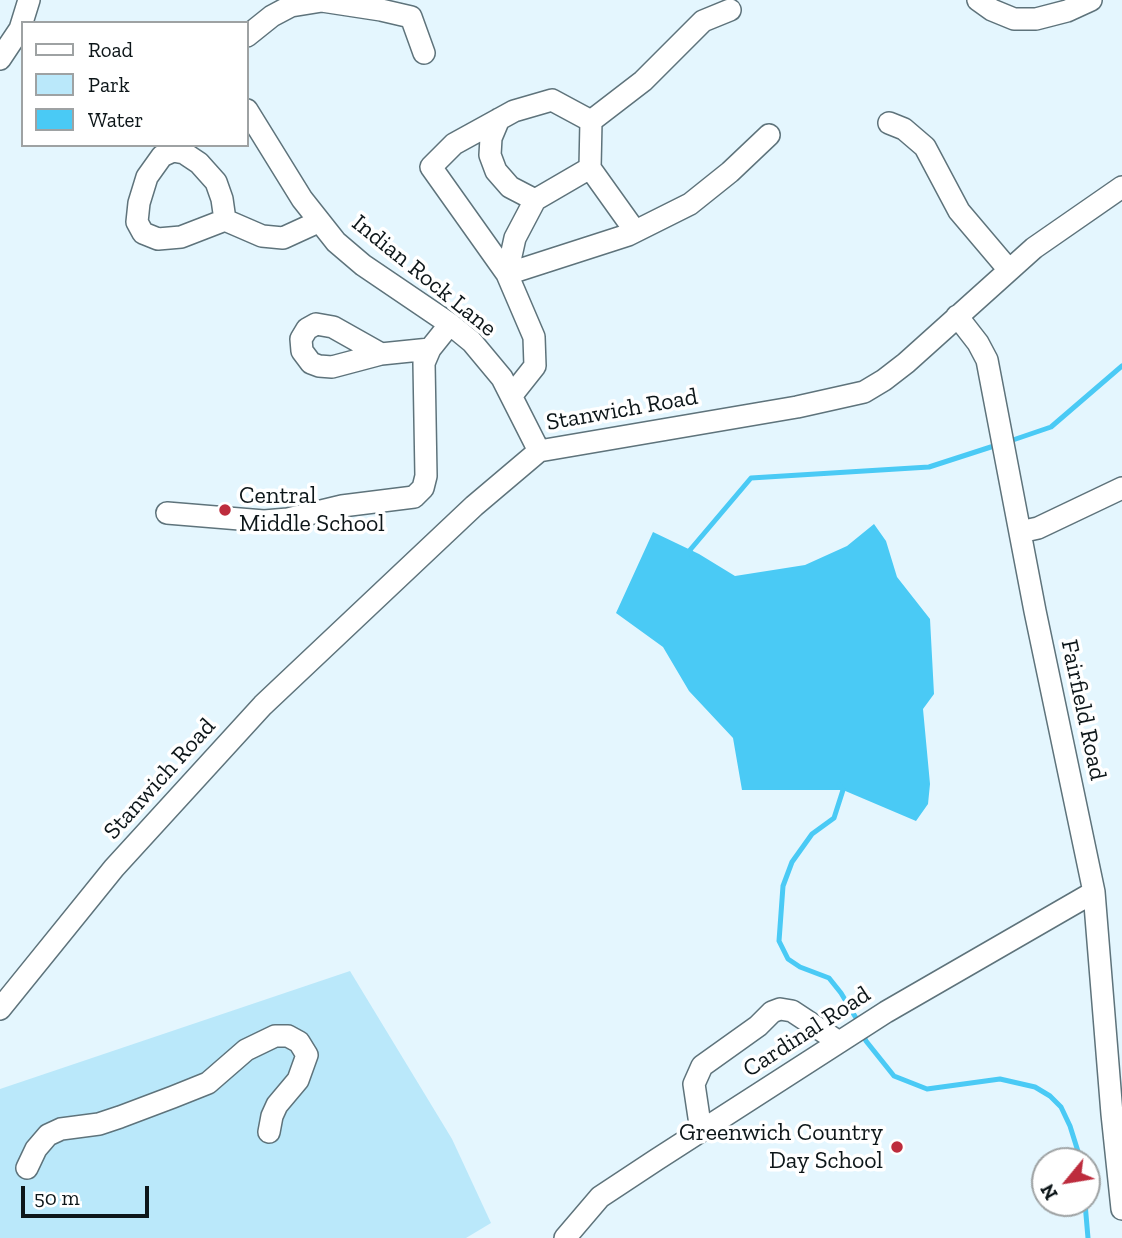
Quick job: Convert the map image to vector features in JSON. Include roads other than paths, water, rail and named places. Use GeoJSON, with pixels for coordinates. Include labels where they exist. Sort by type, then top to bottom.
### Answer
{"type":"FeatureCollection","features":[{"type":"Feature","properties":{"kind":"street"},"geometry":{"type":"LineString","coordinates":[[23,21],[29,0]]}},
{"type":"Feature","properties":{"kind":"street"},"geometry":{"type":"LineString","coordinates":[[978,0],[992,10],[1014,19],[1036,19],[1067,11],[1091,0]]}},
{"type":"Feature","properties":{"kind":"street"},"geometry":{"type":"LineString","coordinates":[[248,35],[272,16],[291,6],[322,1],[411,17],[424,53]]}},
{"type":"Feature","properties":{"kind":"street"},"geometry":{"type":"LineString","coordinates":[[591,121],[643,81],[703,21],[730,10]]}},
{"type":"Feature","properties":{"kind":"street"},"geometry":{"type":"LineString","coordinates":[[0,59],[21,29]]}},
{"type":"Feature","properties":{"kind":"street"},"geometry":{"type":"LineString","coordinates":[[512,395],[535,366],[534,337],[507,274],[431,167],[454,144],[499,119],[514,111],[552,100],[591,121]]}},
{"type":"Feature","properties":{"kind":"street","name":"Indian Rock Lane"},"geometry":{"type":"LineString","coordinates":[[248,112],[318,222],[345,251],[450,324],[471,342],[502,378],[539,451]]}},
{"type":"Feature","properties":{"kind":"street"},"geometry":{"type":"LineString","coordinates":[[499,119],[491,138],[490,155],[496,171],[510,187],[535,200]]}},
{"type":"Feature","properties":{"kind":"street"},"geometry":{"type":"LineString","coordinates":[[591,121],[590,169],[635,231]]}},
{"type":"Feature","properties":{"kind":"street"},"geometry":{"type":"LineString","coordinates":[[889,123],[904,129],[925,147],[959,211],[1009,270]]}},
{"type":"Feature","properties":{"kind":"street"},"geometry":{"type":"LineString","coordinates":[[507,274],[635,231],[690,204],[730,172],[769,135]]}},
{"type":"Feature","properties":{"kind":"street"},"geometry":{"type":"LineString","coordinates":[[225,220],[216,182],[200,163],[184,153],[173,152],[162,156],[147,177],[139,203],[137,222],[143,233],[158,239],[181,237],[225,220],[273,238],[291,235],[318,222]]}},
{"type":"Feature","properties":{"kind":"street"},"geometry":{"type":"LineString","coordinates":[[507,274],[515,238],[535,200],[590,169]]}},
{"type":"Feature","properties":{"kind":"street","name":"Stanwich Road"},"geometry":{"type":"LineString","coordinates":[[0,1009],[114,868],[252,716],[474,506],[539,451],[853,396],[873,387],[895,372],[1051,234],[1122,187]]}},
{"type":"Feature","properties":{"kind":"street","name":"Fairfield Road"},"geometry":{"type":"LineString","coordinates":[[957,316],[983,352],[995,401],[1094,892],[1117,1111],[1122,1209]]}},
{"type":"Feature","properties":{"kind":"street"},"geometry":{"type":"LineString","coordinates":[[167,513],[264,521],[289,519],[342,506],[414,497],[423,488],[426,476],[424,363],[430,349],[450,324]]}},
{"type":"Feature","properties":{"kind":"street"},"geometry":{"type":"LineString","coordinates":[[381,354],[430,349]]}},
{"type":"Feature","properties":{"kind":"street"},"geometry":{"type":"LineString","coordinates":[[1020,532],[1038,528],[1122,488]]}},
{"type":"Feature","properties":{"kind":"street","name":"Cardinal Road"},"geometry":{"type":"LineString","coordinates":[[565,1238],[600,1197],[854,1033],[1094,892]]}},
{"type":"Feature","properties":{"kind":"street"},"geometry":{"type":"LineString","coordinates":[[701,1131],[694,1084],[702,1066],[758,1026],[772,1012],[780,1009],[792,1012],[854,1033]]}},
{"type":"Feature","properties":{"kind":"street"},"geometry":{"type":"LineString","coordinates":[[27,1168],[36,1149],[48,1135],[61,1129],[99,1124],[208,1083],[246,1050],[275,1036],[288,1036],[299,1042],[307,1055],[298,1080],[277,1105],[269,1132]]}},
{"type":"Feature","properties":{"kind":"water"},"geometry":{"type":"Polygon","coordinates":[[[874,524],[886,541],[897,577],[930,619],[934,694],[923,709],[930,784],[928,804],[916,821],[843,790],[742,790],[733,738],[689,691],[663,647],[616,613],[653,532],[699,554],[735,576],[805,565],[847,546],[874,524]]]}},
{"type":"Feature","properties":{"kind":"waterway"},"geometry":{"type":"LineString","coordinates":[[1007,442],[1051,427],[1122,366]]}},
{"type":"Feature","properties":{"kind":"waterway"},"geometry":{"type":"LineString","coordinates":[[692,556],[690,550],[751,478],[929,467],[997,445]]}},
{"type":"Feature","properties":{"kind":"waterway"},"geometry":{"type":"LineString","coordinates":[[839,784],[843,790],[834,818],[812,834],[792,862],[783,886],[779,941],[788,959],[800,967],[829,978],[859,1023]]}},
{"type":"Feature","properties":{"kind":"waterway"},"geometry":{"type":"LineString","coordinates":[[862,1032],[894,1076],[927,1089],[1000,1079],[1035,1087],[1061,1107],[1077,1147]]}},
{"type":"Feature","properties":{"kind":"waterway"},"geometry":{"type":"LineString","coordinates":[[1086,1217],[1088,1238]]}},
{"type":"Feature","properties":{"kind":"place","name":"Central Middle School"},"geometry":{"type":"Point","coordinates":[225,510]}},
{"type":"Feature","properties":{"kind":"place","name":"Greenwich Country Day School"},"geometry":{"type":"Point","coordinates":[897,1147]}}]}
